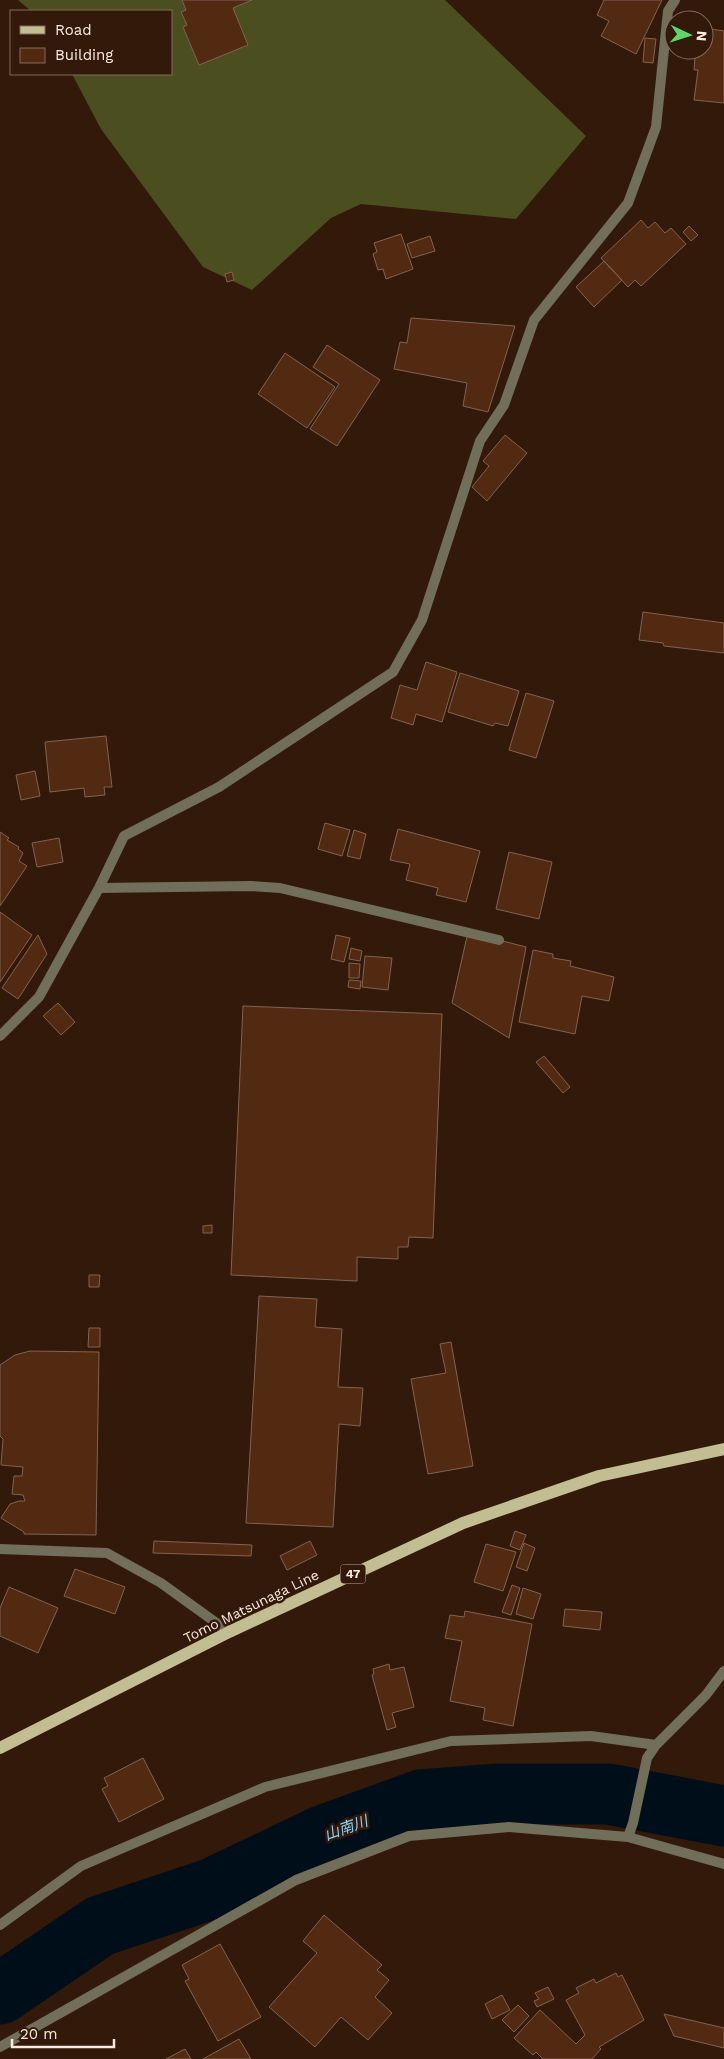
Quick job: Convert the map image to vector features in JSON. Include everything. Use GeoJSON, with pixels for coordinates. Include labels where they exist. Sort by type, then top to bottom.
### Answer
{"type":"FeatureCollection","features":[{"type":"Feature","properties":{"kind":"main road","name":"Tomo Matsunaga Line"},"geometry":{"type":"LineString","coordinates":[[0,1748],[229,1632],[463,1523],[599,1476],[724,1449]]}},
{"type":"Feature","properties":{"kind":"street"},"geometry":{"type":"LineString","coordinates":[[0,1036],[39,997],[99,888],[124,836],[219,787],[392,672],[422,620],[480,441],[504,405],[534,320],[628,203],[656,127],[668,11],[675,0]]}},
{"type":"Feature","properties":{"kind":"street"},"geometry":{"type":"LineString","coordinates":[[99,888],[251,886],[280,888],[499,940]]}},
{"type":"Feature","properties":{"kind":"street"},"geometry":{"type":"LineString","coordinates":[[0,1549],[106,1553],[161,1583],[229,1632]]}},
{"type":"Feature","properties":{"kind":"street"},"geometry":{"type":"LineString","coordinates":[[628,1836],[633,1823],[647,1758],[656,1745],[706,1695],[724,1671]]}},
{"type":"Feature","properties":{"kind":"street"},"geometry":{"type":"LineString","coordinates":[[0,1925],[81,1866],[265,1787],[451,1741],[591,1736],[656,1745]]}},
{"type":"Feature","properties":{"kind":"street"},"geometry":{"type":"LineString","coordinates":[[0,2047],[296,1880],[409,1836],[509,1827],[628,1836],[724,1864]]}},
{"type":"Feature","properties":{"kind":"green space"},"geometry":{"type":"Polygon","coordinates":[[[18,0],[445,0],[586,136],[516,219],[361,204],[331,218],[252,290],[203,267],[101,129],[73,75],[172,75],[172,10],[30,10],[18,0]]]}},
{"type":"Feature","properties":{"kind":"building"},"geometry":{"type":"Polygon","coordinates":[[[182,0],[252,0],[233,8],[248,45],[199,65],[183,27],[187,25],[181,12],[186,10],[182,0]]]}},
{"type":"Feature","properties":{"kind":"building"},"geometry":{"type":"Polygon","coordinates":[[[604,0],[662,0],[636,54],[601,36],[609,21],[597,15],[604,0]]]}},
{"type":"Feature","properties":{"kind":"building"},"geometry":{"type":"Polygon","coordinates":[[[714,30],[724,31],[724,103],[694,100],[698,70],[694,70],[695,60],[714,60],[714,30]]]}},
{"type":"Feature","properties":{"kind":"building"},"geometry":{"type":"Polygon","coordinates":[[[645,38],[656,39],[653,63],[643,62],[645,38]]]}},
{"type":"Feature","properties":{"kind":"building"},"geometry":{"type":"Polygon","coordinates":[[[641,220],[648,228],[655,222],[665,233],[671,228],[686,244],[641,286],[635,280],[628,287],[601,258],[641,220]]]}},
{"type":"Feature","properties":{"kind":"building"},"geometry":{"type":"Polygon","coordinates":[[[689,226],[698,235],[691,241],[683,232],[689,226]]]}},
{"type":"Feature","properties":{"kind":"building"},"geometry":{"type":"Polygon","coordinates":[[[401,234],[413,269],[386,279],[383,269],[378,270],[373,254],[377,252],[374,243],[401,234]]]}},
{"type":"Feature","properties":{"kind":"building"},"geometry":{"type":"Polygon","coordinates":[[[430,236],[435,251],[412,258],[407,244],[430,236]]]}},
{"type":"Feature","properties":{"kind":"building"},"geometry":{"type":"Polygon","coordinates":[[[604,261],[622,280],[594,307],[576,287],[604,261]]]}},
{"type":"Feature","properties":{"kind":"building"},"geometry":{"type":"Polygon","coordinates":[[[232,272],[234,280],[227,282],[225,274],[232,272]]]}},
{"type":"Feature","properties":{"kind":"building"},"geometry":{"type":"Polygon","coordinates":[[[411,318],[515,326],[488,412],[463,406],[467,383],[394,369],[400,342],[407,343],[411,318]]]}},
{"type":"Feature","properties":{"kind":"building"},"geometry":{"type":"Polygon","coordinates":[[[327,345],[380,380],[337,446],[310,429],[339,384],[313,367],[327,345]]]}},
{"type":"Feature","properties":{"kind":"building"},"geometry":{"type":"Polygon","coordinates":[[[285,353],[335,387],[307,428],[258,394],[285,353]]]}},
{"type":"Feature","properties":{"kind":"building"},"geometry":{"type":"Polygon","coordinates":[[[505,435],[527,453],[487,501],[472,487],[489,466],[483,461],[505,435]]]}},
{"type":"Feature","properties":{"kind":"building"},"geometry":{"type":"Polygon","coordinates":[[[643,612],[724,623],[724,653],[664,646],[663,643],[639,640],[643,612]]]}},
{"type":"Feature","properties":{"kind":"building"},"geometry":{"type":"Polygon","coordinates":[[[426,662],[457,672],[442,722],[416,714],[413,725],[391,718],[400,685],[417,690],[426,662]]]}},
{"type":"Feature","properties":{"kind":"building"},"geometry":{"type":"Polygon","coordinates":[[[460,673],[519,691],[508,726],[495,723],[493,726],[448,712],[460,673]]]}},
{"type":"Feature","properties":{"kind":"building"},"geometry":{"type":"Polygon","coordinates":[[[526,693],[554,701],[536,758],[509,750],[526,693]]]}},
{"type":"Feature","properties":{"kind":"building"},"geometry":{"type":"Polygon","coordinates":[[[106,736],[112,787],[104,787],[105,795],[85,797],[84,788],[50,792],[45,742],[106,736]]]}},
{"type":"Feature","properties":{"kind":"building"},"geometry":{"type":"Polygon","coordinates":[[[35,771],[40,796],[21,800],[16,775],[35,771]]]}},
{"type":"Feature","properties":{"kind":"building"},"geometry":{"type":"Polygon","coordinates":[[[325,823],[350,830],[342,856],[318,849],[325,823]]]}},
{"type":"Feature","properties":{"kind":"building"},"geometry":{"type":"Polygon","coordinates":[[[398,829],[480,851],[466,902],[436,895],[438,888],[406,880],[410,864],[390,860],[398,829]]]}},
{"type":"Feature","properties":{"kind":"building"},"geometry":{"type":"Polygon","coordinates":[[[354,830],[366,834],[360,859],[347,856],[354,830]]]}},
{"type":"Feature","properties":{"kind":"building"},"geometry":{"type":"Polygon","coordinates":[[[0,832],[9,838],[7,840],[19,847],[18,849],[23,853],[19,861],[27,866],[0,906],[0,832]]]}},
{"type":"Feature","properties":{"kind":"building"},"geometry":{"type":"Polygon","coordinates":[[[59,838],[63,862],[37,867],[32,843],[59,838]]]}},
{"type":"Feature","properties":{"kind":"building"},"geometry":{"type":"Polygon","coordinates":[[[509,852],[552,862],[539,919],[496,909],[509,852]]]}},
{"type":"Feature","properties":{"kind":"building"},"geometry":{"type":"Polygon","coordinates":[[[0,912],[32,935],[0,982],[0,912]]]}},
{"type":"Feature","properties":{"kind":"building"},"geometry":{"type":"Polygon","coordinates":[[[468,932],[526,947],[509,1038],[452,1003],[468,932]]]}},
{"type":"Feature","properties":{"kind":"building"},"geometry":{"type":"Polygon","coordinates":[[[38,935],[47,954],[18,999],[2,988],[38,935]]]}},
{"type":"Feature","properties":{"kind":"building"},"geometry":{"type":"Polygon","coordinates":[[[336,935],[350,938],[344,962],[331,959],[336,935]]]}},
{"type":"Feature","properties":{"kind":"building"},"geometry":{"type":"Polygon","coordinates":[[[351,948],[362,951],[360,961],[349,959],[351,948]]]}},
{"type":"Feature","properties":{"kind":"building"},"geometry":{"type":"Polygon","coordinates":[[[533,950],[553,954],[553,958],[571,961],[570,966],[614,977],[609,1001],[582,996],[575,1034],[519,1022],[533,950]]]}},
{"type":"Feature","properties":{"kind":"building"},"geometry":{"type":"Polygon","coordinates":[[[365,956],[392,958],[388,990],[362,987],[365,956]]]}},
{"type":"Feature","properties":{"kind":"building"},"geometry":{"type":"Polygon","coordinates":[[[349,963],[360,964],[359,978],[349,978],[349,963]]]}},
{"type":"Feature","properties":{"kind":"building"},"geometry":{"type":"Polygon","coordinates":[[[349,980],[361,981],[360,989],[348,987],[349,980]]]}},
{"type":"Feature","properties":{"kind":"building"},"geometry":{"type":"Polygon","coordinates":[[[58,1003],[75,1022],[61,1035],[43,1016],[58,1003]]]}},
{"type":"Feature","properties":{"kind":"building"},"geometry":{"type":"Polygon","coordinates":[[[243,1006],[442,1014],[433,1238],[409,1237],[408,1247],[398,1247],[398,1259],[357,1257],[357,1281],[231,1275],[243,1006]]]}},
{"type":"Feature","properties":{"kind":"building"},"geometry":{"type":"Polygon","coordinates":[[[544,1056],[570,1087],[563,1093],[536,1062],[544,1056]]]}},
{"type":"Feature","properties":{"kind":"building"},"geometry":{"type":"Polygon","coordinates":[[[212,1225],[212,1233],[203,1233],[203,1226],[212,1225]]]}},
{"type":"Feature","properties":{"kind":"building"},"geometry":{"type":"Polygon","coordinates":[[[89,1275],[100,1275],[99,1287],[89,1287],[89,1275]]]}},
{"type":"Feature","properties":{"kind":"building"},"geometry":{"type":"Polygon","coordinates":[[[259,1296],[317,1299],[315,1327],[342,1329],[338,1387],[363,1388],[360,1426],[339,1424],[333,1527],[246,1523],[259,1296]]]}},
{"type":"Feature","properties":{"kind":"building"},"geometry":{"type":"Polygon","coordinates":[[[89,1328],[100,1328],[100,1347],[88,1347],[89,1328]]]}},
{"type":"Feature","properties":{"kind":"building"},"geometry":{"type":"Polygon","coordinates":[[[451,1342],[473,1466],[428,1474],[411,1379],[446,1373],[440,1344],[451,1342]]]}},
{"type":"Feature","properties":{"kind":"building"},"geometry":{"type":"Polygon","coordinates":[[[30,1351],[99,1352],[96,1535],[24,1534],[24,1532],[1,1518],[10,1504],[25,1501],[23,1495],[12,1494],[14,1476],[22,1476],[23,1467],[1,1465],[3,1439],[0,1436],[0,1365],[15,1355],[30,1351]]]}},
{"type":"Feature","properties":{"kind":"building"},"geometry":{"type":"Polygon","coordinates":[[[515,1531],[526,1535],[520,1550],[510,1546],[515,1531]]]}},
{"type":"Feature","properties":{"kind":"building"},"geometry":{"type":"Polygon","coordinates":[[[154,1541],[252,1545],[251,1556],[153,1553],[154,1541]]]}},
{"type":"Feature","properties":{"kind":"building"},"geometry":{"type":"Polygon","coordinates":[[[310,1541],[317,1555],[287,1570],[280,1556],[310,1541]]]}},
{"type":"Feature","properties":{"kind":"building"},"geometry":{"type":"Polygon","coordinates":[[[524,1543],[535,1548],[527,1571],[516,1567],[524,1543]]]}},
{"type":"Feature","properties":{"kind":"building"},"geometry":{"type":"Polygon","coordinates":[[[486,1544],[516,1552],[503,1591],[474,1582],[486,1544]]]}},
{"type":"Feature","properties":{"kind":"building"},"geometry":{"type":"Polygon","coordinates":[[[75,1569],[125,1587],[115,1614],[64,1596],[75,1569]]]}},
{"type":"Feature","properties":{"kind":"building"},"geometry":{"type":"Polygon","coordinates":[[[512,1585],[520,1588],[511,1615],[502,1612],[512,1585]]]}},
{"type":"Feature","properties":{"kind":"building"},"geometry":{"type":"Polygon","coordinates":[[[9,1587],[58,1608],[38,1653],[0,1636],[0,1608],[9,1587]]]}},
{"type":"Feature","properties":{"kind":"building"},"geometry":{"type":"Polygon","coordinates":[[[523,1588],[541,1594],[533,1619],[516,1614],[523,1588]]]}},
{"type":"Feature","properties":{"kind":"building"},"geometry":{"type":"Polygon","coordinates":[[[565,1609],[602,1612],[600,1630],[563,1626],[565,1609]]]}},
{"type":"Feature","properties":{"kind":"building"},"geometry":{"type":"Polygon","coordinates":[[[465,1611],[532,1624],[513,1726],[483,1720],[485,1708],[450,1701],[462,1641],[445,1638],[450,1615],[464,1617],[465,1611]]]}},
{"type":"Feature","properties":{"kind":"building"},"geometry":{"type":"Polygon","coordinates":[[[389,1664],[390,1670],[404,1667],[414,1707],[392,1713],[396,1727],[387,1730],[372,1675],[374,1674],[373,1669],[389,1664]]]}},
{"type":"Feature","properties":{"kind":"building"},"geometry":{"type":"Polygon","coordinates":[[[143,1758],[164,1799],[119,1822],[102,1789],[108,1786],[104,1778],[143,1758]]]}},
{"type":"Feature","properties":{"kind":"building"},"geometry":{"type":"Polygon","coordinates":[[[324,1915],[382,1965],[377,1970],[389,1980],[375,1997],[392,2013],[368,2040],[341,2017],[315,2047],[269,2007],[317,1953],[303,1941],[324,1915]]]}},
{"type":"Feature","properties":{"kind":"building"},"geometry":{"type":"Polygon","coordinates":[[[220,1944],[261,2017],[218,2041],[185,1981],[189,1979],[182,1965],[220,1944]]]}},
{"type":"Feature","properties":{"kind":"building"},"geometry":{"type":"Polygon","coordinates":[[[616,1973],[618,1977],[622,1975],[644,2020],[599,2047],[601,2049],[592,2059],[543,2059],[536,2052],[533,2055],[514,2038],[540,2010],[576,2044],[585,2035],[566,2000],[579,1993],[576,1988],[594,1979],[596,1983],[616,1973]]]}},
{"type":"Feature","properties":{"kind":"building"},"geometry":{"type":"Polygon","coordinates":[[[548,1987],[554,1999],[537,2007],[534,2001],[539,1999],[535,1993],[548,1987]]]}},
{"type":"Feature","properties":{"kind":"building"},"geometry":{"type":"Polygon","coordinates":[[[502,1995],[510,2010],[492,2019],[485,2004],[502,1995]]]}},
{"type":"Feature","properties":{"kind":"building"},"geometry":{"type":"Polygon","coordinates":[[[518,2005],[529,2016],[514,2032],[502,2020],[518,2005]]]}},
{"type":"Feature","properties":{"kind":"building"},"geometry":{"type":"Polygon","coordinates":[[[664,2014],[724,2028],[724,2048],[674,2036],[664,2014]]]}},
{"type":"Feature","properties":{"kind":"building"},"geometry":{"type":"Polygon","coordinates":[[[239,2039],[251,2059],[203,2059],[239,2039]]]}},
{"type":"Feature","properties":{"kind":"building"},"geometry":{"type":"Polygon","coordinates":[[[185,2049],[191,2059],[166,2059],[185,2049]]]}},
{"type":"Feature","properties":{"kind":"waterway","name":"山南川"},"geometry":{"type":"LineString","coordinates":[[0,1994],[100,1926],[211,1889],[322,1836],[421,1800],[498,1794],[608,1794],[724,1816]]}}]}
